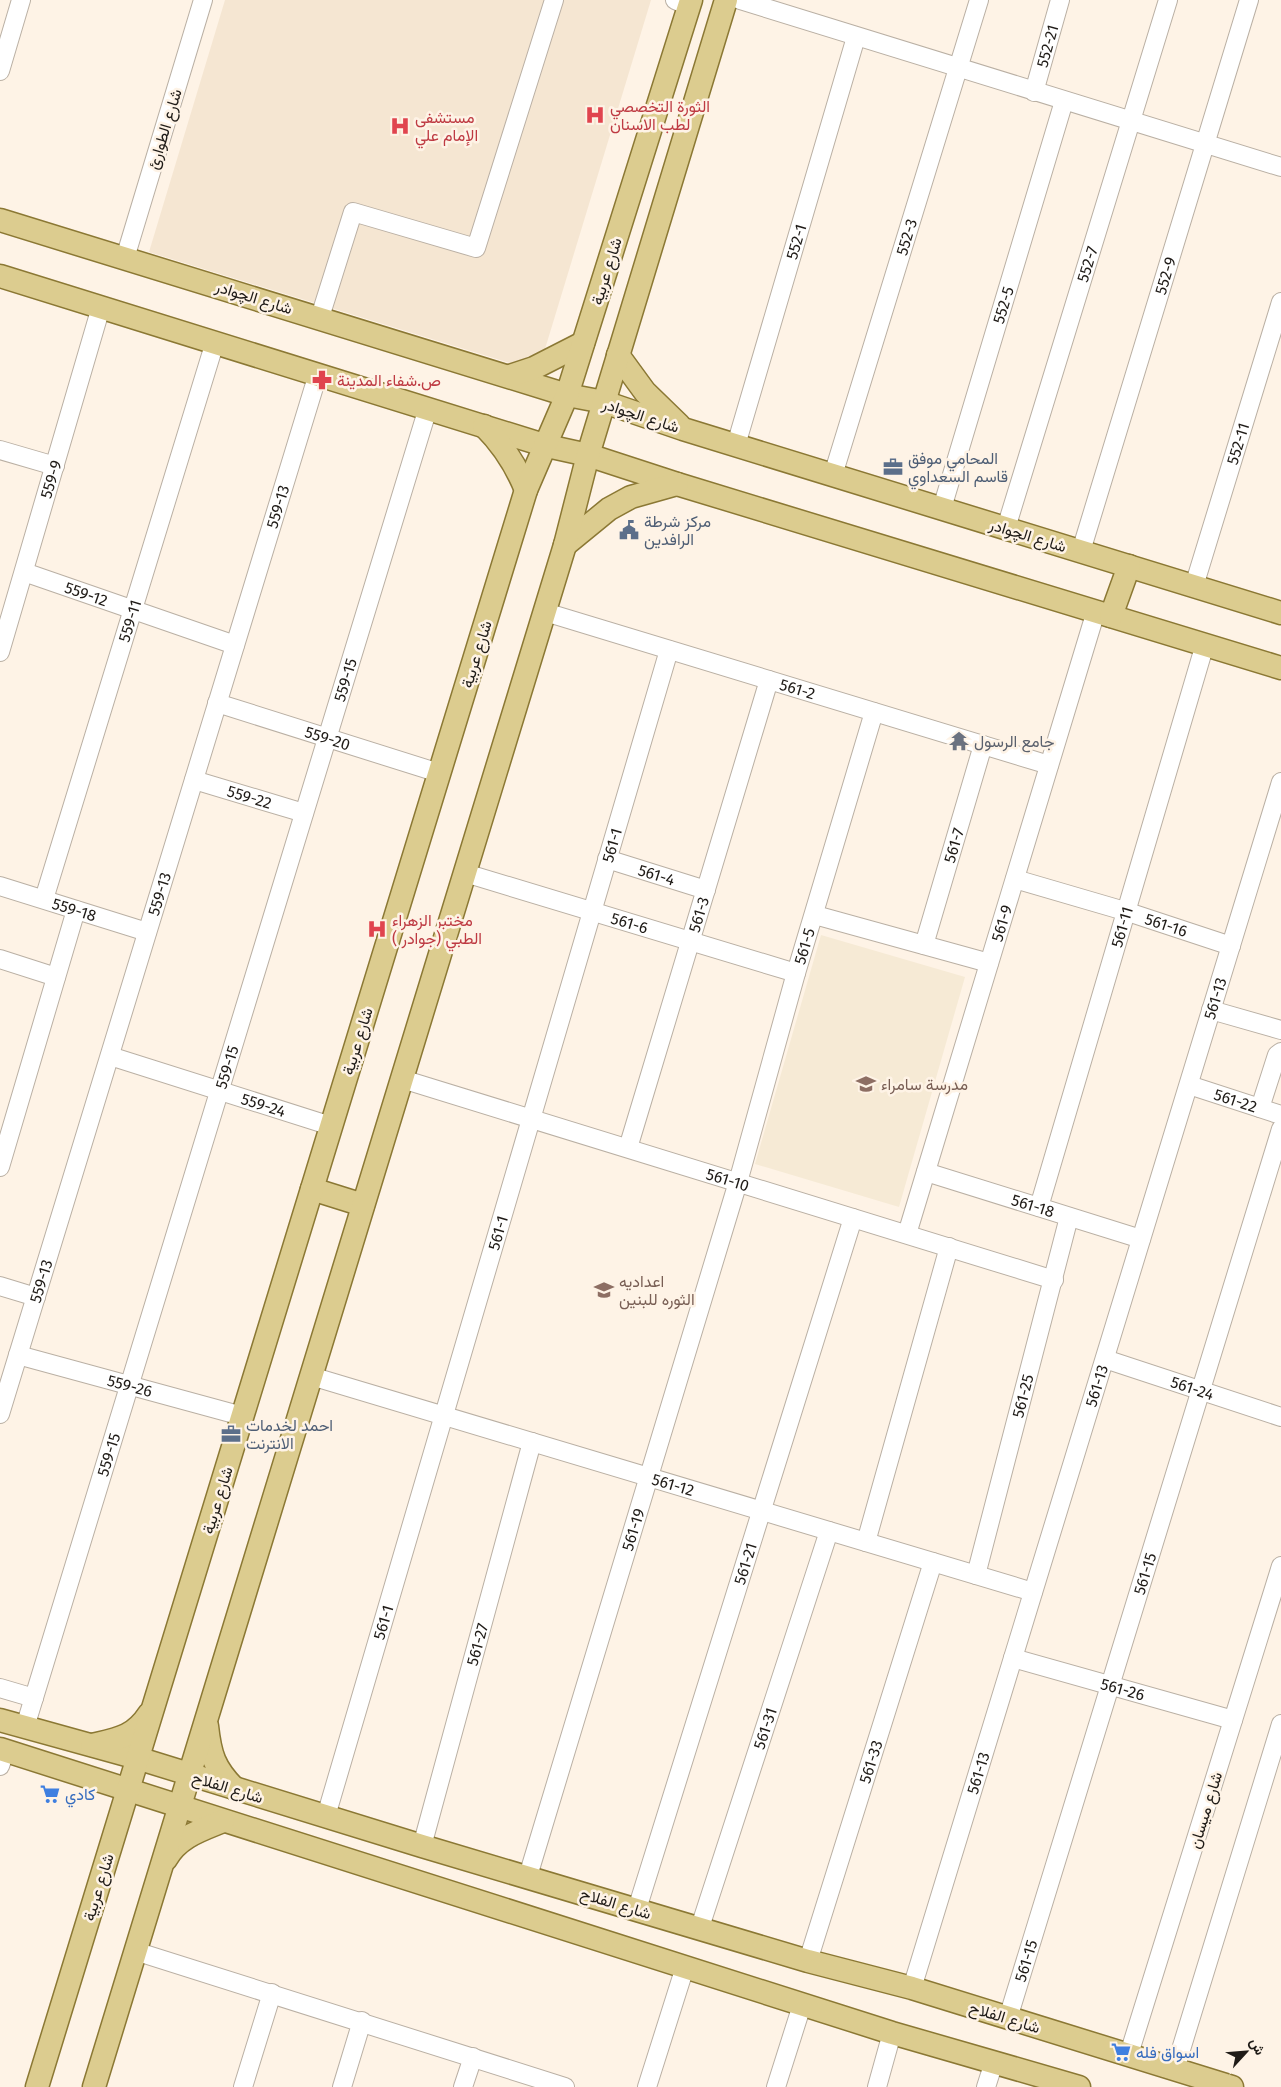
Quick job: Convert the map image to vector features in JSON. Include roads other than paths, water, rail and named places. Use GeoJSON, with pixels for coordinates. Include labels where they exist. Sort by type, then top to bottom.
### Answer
{"type":"FeatureCollection","features":[{"type":"Feature","properties":{"kind":"main road"},"geometry":{"type":"LineString","coordinates":[[94,2087],[545,612],[565,545],[588,455],[726,0]]}},
{"type":"Feature","properties":{"kind":"main road","name":"شارع عربية"},"geometry":{"type":"LineString","coordinates":[[37,2087],[526,490],[547,446],[567,395],[685,2]]}},
{"type":"Feature","properties":{"kind":"main road","name":"شارع الچوادر"},"geometry":{"type":"LineString","coordinates":[[0,220],[567,395],[604,402],[683,429],[1281,613]]}},
{"type":"Feature","properties":{"kind":"main road"},"geometry":{"type":"LineString","coordinates":[[0,276],[547,446],[588,455],[677,484],[1281,668]]}},
{"type":"Feature","properties":{"kind":"main road"},"geometry":{"type":"LineString","coordinates":[[510,376],[534,368],[583,343]]}},
{"type":"Feature","properties":{"kind":"main road"},"geometry":{"type":"LineString","coordinates":[[618,355],[645,392],[683,429]]}},
{"type":"Feature","properties":{"kind":"main road"},"geometry":{"type":"LineString","coordinates":[[481,424],[500,442],[517,468],[526,490]]}},
{"type":"Feature","properties":{"kind":"main road"},"geometry":{"type":"LineString","coordinates":[[565,545],[609,510],[631,497],[677,484]]}},
{"type":"Feature","properties":{"kind":"main road"},"geometry":{"type":"LineString","coordinates":[[1103,614],[1129,566]]}},
{"type":"Feature","properties":{"kind":"main road"},"geometry":{"type":"LineString","coordinates":[[312,1189],[363,1205]]}},
{"type":"Feature","properties":{"kind":"main road"},"geometry":{"type":"LineString","coordinates":[[90,1745],[118,1739],[140,1728],[153,1706]]}},
{"type":"Feature","properties":{"kind":"main road"},"geometry":{"type":"LineString","coordinates":[[206,1719],[210,1752],[221,1776],[235,1789]]}},
{"type":"Feature","properties":{"kind":"main road","name":"شارع الفلاح"},"geometry":{"type":"LineString","coordinates":[[0,1720],[138,1758],[422,1846],[528,1876],[808,1961],[912,1988],[1232,2087]]}},
{"type":"Feature","properties":{"kind":"main road","name":"شارع الفلاح"},"geometry":{"type":"LineString","coordinates":[[2,1755],[89,1778],[180,1806],[892,2034],[1080,2087]]}},
{"type":"Feature","properties":{"kind":"main road"},"geometry":{"type":"LineString","coordinates":[[89,1778],[106,1796],[114,1819],[112,1841]]}},
{"type":"Feature","properties":{"kind":"main road"},"geometry":{"type":"LineString","coordinates":[[161,1868],[173,1846],[197,1831],[224,1821]]}},
{"type":"Feature","properties":{"kind":"street"},"geometry":{"type":"LineString","coordinates":[[0,71],[21,0]]}},
{"type":"Feature","properties":{"kind":"street","name":"شارع الطوارئ"},"geometry":{"type":"LineString","coordinates":[[125,258],[203,0]]}},
{"type":"Feature","properties":{"kind":"street"},"geometry":{"type":"LineString","coordinates":[[320,318],[354,212],[476,248],[554,0]]}},
{"type":"Feature","properties":{"kind":"street"},"geometry":{"type":"LineString","coordinates":[[740,0],[958,69],[1281,167]]}},
{"type":"Feature","properties":{"kind":"street","name":"552-3"},"geometry":{"type":"LineString","coordinates":[[833,475],[980,0]]}},
{"type":"Feature","properties":{"kind":"street","name":"552-21"},"geometry":{"type":"LineString","coordinates":[[1034,92],[1060,0]]}},
{"type":"Feature","properties":{"kind":"street","name":"552-7"},"geometry":{"type":"LineString","coordinates":[[1006,528],[1168,0]]}},
{"type":"Feature","properties":{"kind":"street","name":"552-9"},"geometry":{"type":"LineString","coordinates":[[1081,551],[1249,0]]}},
{"type":"Feature","properties":{"kind":"street","name":"552-1"},"geometry":{"type":"LineString","coordinates":[[736,445],[856,37]]}},
{"type":"Feature","properties":{"kind":"street","name":"552-5"},"geometry":{"type":"LineString","coordinates":[[942,508],[1064,101]]}},
{"type":"Feature","properties":{"kind":"street","name":"552-11"},"geometry":{"type":"LineString","coordinates":[[1194,586],[1281,302]]}},
{"type":"Feature","properties":{"kind":"street","name":"559-9"},"geometry":{"type":"LineString","coordinates":[[0,652],[101,307]]}},
{"type":"Feature","properties":{"kind":"street","name":"559-11"},"geometry":{"type":"LineString","coordinates":[[44,899],[215,342]]}},
{"type":"Feature","properties":{"kind":"street","name":"559-13"},"geometry":{"type":"LineString","coordinates":[[0,1414],[318,374]]}},
{"type":"Feature","properties":{"kind":"street","name":"559-15"},"geometry":{"type":"LineString","coordinates":[[25,1727],[428,408]]}},
{"type":"Feature","properties":{"kind":"street"},"geometry":{"type":"LineString","coordinates":[[0,450],[54,466]]}},
{"type":"Feature","properties":{"kind":"street","name":"559-12"},"geometry":{"type":"LineString","coordinates":[[24,572],[235,646]]}},
{"type":"Feature","properties":{"kind":"street","name":"561-2"},"geometry":{"type":"LineString","coordinates":[[545,612],[1049,765]]}},
{"type":"Feature","properties":{"kind":"street","name":"561-9"},"geometry":{"type":"LineString","coordinates":[[907,1234],[1049,765],[1103,614]]}},
{"type":"Feature","properties":{"kind":"street","name":"561-11"},"geometry":{"type":"LineString","coordinates":[[1039,1207],[1128,912],[1205,644]]}},
{"type":"Feature","properties":{"kind":"street","name":"561-1"},"geometry":{"type":"LineString","coordinates":[[326,1816],[669,650]]}},
{"type":"Feature","properties":{"kind":"street","name":"561-3"},"geometry":{"type":"LineString","coordinates":[[628,1148],[769,680]]}},
{"type":"Feature","properties":{"kind":"street","name":"559-20"},"geometry":{"type":"LineString","coordinates":[[218,704],[328,736],[439,773]]}},
{"type":"Feature","properties":{"kind":"street","name":"561-5"},"geometry":{"type":"LineString","coordinates":[[738,1182],[796,973],[815,915],[874,712]]}},
{"type":"Feature","properties":{"kind":"street","name":"561-7"},"geometry":{"type":"LineString","coordinates":[[924,945],[983,745]]}},
{"type":"Feature","properties":{"kind":"street","name":"559-22"},"geometry":{"type":"LineString","coordinates":[[194,780],[304,813]]}},
{"type":"Feature","properties":{"kind":"street","name":"561-13"},"geometry":{"type":"LineString","coordinates":[[912,1988],[1281,782]]}},
{"type":"Feature","properties":{"kind":"street","name":"561-4"},"geometry":{"type":"LineString","coordinates":[[607,859],[706,890]]}},
{"type":"Feature","properties":{"kind":"street","name":"561-6"},"geometry":{"type":"LineString","coordinates":[[465,873],[796,973]]}},
{"type":"Feature","properties":{"kind":"street","name":"561-16"},"geometry":{"type":"LineString","coordinates":[[1015,879],[1128,912],[1231,946]]}},
{"type":"Feature","properties":{"kind":"street","name":"559-18"},"geometry":{"type":"LineString","coordinates":[[0,886],[148,932]]}},
{"type":"Feature","properties":{"kind":"street"},"geometry":{"type":"LineString","coordinates":[[0,1167],[76,910]]}},
{"type":"Feature","properties":{"kind":"street"},"geometry":{"type":"LineString","coordinates":[[815,915],[989,963]]}},
{"type":"Feature","properties":{"kind":"street"},"geometry":{"type":"LineString","coordinates":[[0,959],[56,977]]}},
{"type":"Feature","properties":{"kind":"street"},"geometry":{"type":"LineString","coordinates":[[1212,1010],[1281,1030]]}},
{"type":"Feature","properties":{"kind":"street"},"geometry":{"type":"LineString","coordinates":[[1260,1108],[1277,1055],[1281,1052]]}},
{"type":"Feature","properties":{"kind":"street","name":"559-24"},"geometry":{"type":"LineString","coordinates":[[110,1056],[331,1126]]}},
{"type":"Feature","properties":{"kind":"street","name":"561-10"},"geometry":{"type":"LineString","coordinates":[[402,1079],[1054,1280]]}},
{"type":"Feature","properties":{"kind":"street","name":"561-22"},"geometry":{"type":"LineString","coordinates":[[1189,1085],[1281,1115]]}},
{"type":"Feature","properties":{"kind":"street","name":"561-15"},"geometry":{"type":"LineString","coordinates":[[1008,2018],[1281,1129]]}},
{"type":"Feature","properties":{"kind":"street","name":"561-18"},"geometry":{"type":"LineString","coordinates":[[926,1172],[1141,1239]]}},
{"type":"Feature","properties":{"kind":"street","name":"561-19"},"geometry":{"type":"LineString","coordinates":[[528,1876],[738,1182]]}},
{"type":"Feature","properties":{"kind":"street","name":"561-25"},"geometry":{"type":"LineString","coordinates":[[976,1574],[1070,1217]]}},
{"type":"Feature","properties":{"kind":"street","name":"561-21"},"geometry":{"type":"LineString","coordinates":[[637,1909],[853,1218]]}},
{"type":"Feature","properties":{"kind":"street"},"geometry":{"type":"LineString","coordinates":[[866,1542],[950,1248]]}},
{"type":"Feature","properties":{"kind":"street"},"geometry":{"type":"LineString","coordinates":[[0,1286],[36,1297]]}},
{"type":"Feature","properties":{"kind":"street","name":"559-26"},"geometry":{"type":"LineString","coordinates":[[18,1354],[242,1416]]}},
{"type":"Feature","properties":{"kind":"street","name":"561-24"},"geometry":{"type":"LineString","coordinates":[[1105,1359],[1281,1417]]}},
{"type":"Feature","properties":{"kind":"street","name":"561-12"},"geometry":{"type":"LineString","coordinates":[[311,1376],[1034,1592]]}},
{"type":"Feature","properties":{"kind":"street","name":"561-27"},"geometry":{"type":"LineString","coordinates":[[422,1846],[532,1442]]}},
{"type":"Feature","properties":{"kind":"street","name":"561-31"},"geometry":{"type":"LineString","coordinates":[[700,1928],[829,1531]]}},
{"type":"Feature","properties":{"kind":"street","name":"561-33"},"geometry":{"type":"LineString","coordinates":[[808,1961],[933,1562]]}},
{"type":"Feature","properties":{"kind":"street","name":"شارع ميسان"},"geometry":{"type":"LineString","coordinates":[[1128,2054],[1281,1566]]}},
{"type":"Feature","properties":{"kind":"street","name":"561-26"},"geometry":{"type":"LineString","coordinates":[[1013,1658],[1233,1720]]}},
{"type":"Feature","properties":{"kind":"street"},"geometry":{"type":"LineString","coordinates":[[0,1688],[34,1698]]}},
{"type":"Feature","properties":{"kind":"street"},"geometry":{"type":"LineString","coordinates":[[1174,2069],[1281,1724]]}},
{"type":"Feature","properties":{"kind":"street"},"geometry":{"type":"LineString","coordinates":[[135,1951],[362,2021],[565,2087]]}},
{"type":"Feature","properties":{"kind":"street"},"geometry":{"type":"LineString","coordinates":[[647,2087],[685,1967]]}},
{"type":"Feature","properties":{"kind":"street"},"geometry":{"type":"LineString","coordinates":[[243,2087],[272,1993]]}},
{"type":"Feature","properties":{"kind":"street"},"geometry":{"type":"LineString","coordinates":[[776,2087],[802,2005]]}},
{"type":"Feature","properties":{"kind":"street"},"geometry":{"type":"LineString","coordinates":[[342,2087],[362,2021]]}},
{"type":"Feature","properties":{"kind":"street"},"geometry":{"type":"LineString","coordinates":[[877,2087],[892,2034]]}},
{"type":"Feature","properties":{"kind":"street"},"geometry":{"type":"LineString","coordinates":[[463,2087],[473,2058]]}},
{"type":"Feature","properties":{"kind":"street"},"geometry":{"type":"LineString","coordinates":[[986,2087],[994,2062]]}},
{"type":"Feature","properties":{"kind":"place","name":"الثورة التخصصي لطب الاسنان"},"geometry":{"type":"Point","coordinates":[595,115]}},
{"type":"Feature","properties":{"kind":"place","name":"مستشفى الإمام علي"},"geometry":{"type":"Point","coordinates":[400,126]}},
{"type":"Feature","properties":{"kind":"place","name":"ص.شفاء المدينة"},"geometry":{"type":"Point","coordinates":[322,380]}},
{"type":"Feature","properties":{"kind":"place","name":"المحامي موفق قاسم السعداوي"},"geometry":{"type":"Point","coordinates":[893,467]}},
{"type":"Feature","properties":{"kind":"place","name":"مركز شرطة الرافدين"},"geometry":{"type":"Point","coordinates":[629,530]}},
{"type":"Feature","properties":{"kind":"place","name":"جامع الرسول"},"geometry":{"type":"Point","coordinates":[959,741]}},
{"type":"Feature","properties":{"kind":"place","name":"مختبر الزهراء الطبي (جوادر )"},"geometry":{"type":"Point","coordinates":[377,929]}},
{"type":"Feature","properties":{"kind":"place","name":"مدرسة سامراء"},"geometry":{"type":"Point","coordinates":[866,1084]}},
{"type":"Feature","properties":{"kind":"place","name":"اعداديه الثوره للبنين"},"geometry":{"type":"Point","coordinates":[604,1290]}},
{"type":"Feature","properties":{"kind":"place","name":"احمد لخدمات الانترنت"},"geometry":{"type":"Point","coordinates":[231,1434]}},
{"type":"Feature","properties":{"kind":"place","name":"كادي"},"geometry":{"type":"Point","coordinates":[50,1794]}},
{"type":"Feature","properties":{"kind":"place","name":"اسواق فله"},"geometry":{"type":"Point","coordinates":[1121,2052]}}]}
